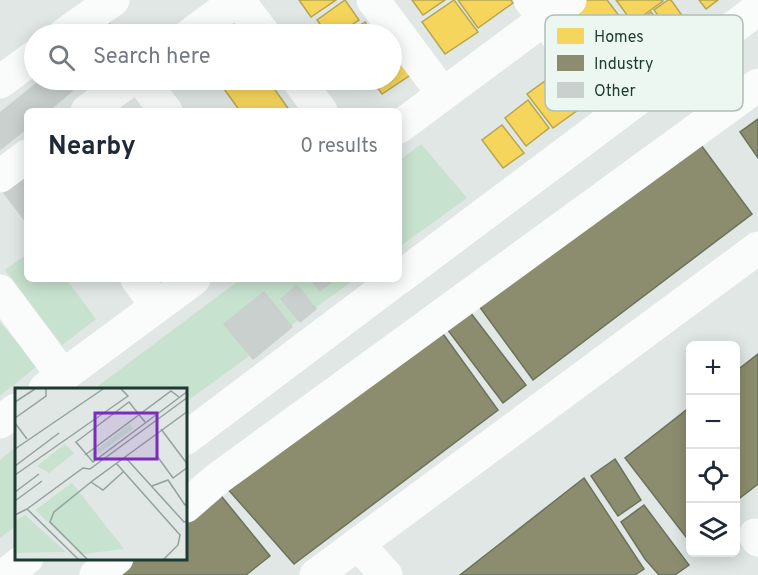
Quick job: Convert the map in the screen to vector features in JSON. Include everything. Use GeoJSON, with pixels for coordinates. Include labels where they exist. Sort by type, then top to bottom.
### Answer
{"type":"FeatureCollection","features":[{"type":"Feature","properties":{"kind":"street"},"geometry":{"type":"LineString","coordinates":[[79,24],[113,0]]}},
{"type":"Feature","properties":{"kind":"street"},"geometry":{"type":"LineString","coordinates":[[205,24],[238,0],[256,24]]}},
{"type":"Feature","properties":{"kind":"street"},"geometry":{"type":"LineString","coordinates":[[373,0],[391,24]]}},
{"type":"Feature","properties":{"kind":"street"},"geometry":{"type":"LineString","coordinates":[[402,125],[443,94],[537,10],[570,0]]}},
{"type":"Feature","properties":{"kind":"street"},"geometry":{"type":"LineString","coordinates":[[743,20],[758,9]]}},
{"type":"Feature","properties":{"kind":"street"},"geometry":{"type":"LineString","coordinates":[[402,39],[443,94]]}},
{"type":"Feature","properties":{"kind":"street"},"geometry":{"type":"LineString","coordinates":[[0,82],[24,64]]}},
{"type":"Feature","properties":{"kind":"street"},"geometry":{"type":"LineString","coordinates":[[743,96],[758,85]]}},
{"type":"Feature","properties":{"kind":"street"},"geometry":{"type":"LineString","coordinates":[[91,108],[116,90]]}},
{"type":"Feature","properties":{"kind":"street"},"geometry":{"type":"LineString","coordinates":[[150,90],[164,108]]}},
{"type":"Feature","properties":{"kind":"street"},"geometry":{"type":"LineString","coordinates":[[305,90],[319,108]]}},
{"type":"Feature","properties":{"kind":"street"},"geometry":{"type":"LineString","coordinates":[[402,275],[619,111]]}},
{"type":"Feature","properties":{"kind":"street"},"geometry":{"type":"LineString","coordinates":[[188,504],[217,479],[722,111]]}},
{"type":"Feature","properties":{"kind":"street"},"geometry":{"type":"LineString","coordinates":[[0,176],[24,158]]}},
{"type":"Feature","properties":{"kind":"street"},"geometry":{"type":"LineString","coordinates":[[316,575],[758,248]]}},
{"type":"Feature","properties":{"kind":"street"},"geometry":{"type":"LineString","coordinates":[[139,282],[157,306]]}},
{"type":"Feature","properties":{"kind":"street"},"geometry":{"type":"LineString","coordinates":[[0,291],[54,382],[190,282]]}},
{"type":"Feature","properties":{"kind":"street"},"geometry":{"type":"LineString","coordinates":[[188,436],[393,282]]}},
{"type":"Feature","properties":{"kind":"street"},"geometry":{"type":"LineString","coordinates":[[0,422],[15,411]]}},
{"type":"Feature","properties":{"kind":"street"},"geometry":{"type":"LineString","coordinates":[[358,544],[386,575]]}},
{"type":"Feature","properties":{"kind":"street"},"geometry":{"type":"LineString","coordinates":[[5,575],[24,560]]}},
{"type":"Feature","properties":{"kind":"street"},"geometry":{"type":"LineString","coordinates":[[96,575],[115,560]]}},
{"type":"Feature","properties":{"kind":"green space"},"geometry":{"type":"Polygon","coordinates":[[[421,144],[467,198],[402,245],[402,159],[421,144]]]}},
{"type":"Feature","properties":{"kind":"green space"},"geometry":{"type":"Polygon","coordinates":[[[24,256],[24,282],[68,282],[96,319],[62,345],[5,270],[24,256]]]}},
{"type":"Feature","properties":{"kind":"green space"},"geometry":{"type":"Polygon","coordinates":[[[237,282],[351,282],[188,401],[188,388],[95,388],[237,282]]]}},
{"type":"Feature","properties":{"kind":"green space"},"geometry":{"type":"Polygon","coordinates":[[[0,322],[37,366],[0,396],[0,322]]]}},
{"type":"Feature","properties":{"kind":"green space"},"geometry":{"type":"Polygon","coordinates":[[[15,448],[15,527],[0,538],[0,460],[15,448]]]}},
{"type":"Feature","properties":{"kind":"building: Homes"},"geometry":{"type":"Polygon","coordinates":[[[299,0],[336,0],[311,17],[299,0]]]}},
{"type":"Feature","properties":{"kind":"building: Homes"},"geometry":{"type":"Polygon","coordinates":[[[345,0],[359,20],[353,24],[320,24],[317,20],[345,0]]]}},
{"type":"Feature","properties":{"kind":"building: Homes"},"geometry":{"type":"Polygon","coordinates":[[[412,0],[445,0],[423,15],[412,0]]]}},
{"type":"Feature","properties":{"kind":"building: Homes"},"geometry":{"type":"Polygon","coordinates":[[[454,0],[478,32],[445,54],[422,22],[454,0]]]}},
{"type":"Feature","properties":{"kind":"building: Homes"},"geometry":{"type":"Polygon","coordinates":[[[458,0],[511,0],[513,3],[478,28],[458,0]]]}},
{"type":"Feature","properties":{"kind":"building: Homes"},"geometry":{"type":"Polygon","coordinates":[[[586,0],[607,0],[619,15],[570,15],[569,13],[586,0]]]}},
{"type":"Feature","properties":{"kind":"building: Homes"},"geometry":{"type":"Polygon","coordinates":[[[616,0],[663,1],[644,15],[627,15],[616,0]]]}},
{"type":"Feature","properties":{"kind":"building: Homes"},"geometry":{"type":"Polygon","coordinates":[[[671,0],[682,15],[658,15],[654,10],[671,0]]]}},
{"type":"Feature","properties":{"kind":"building: Homes"},"geometry":{"type":"Polygon","coordinates":[[[699,0],[718,0],[706,9],[699,0]]]}},
{"type":"Feature","properties":{"kind":"building: Homes"},"geometry":{"type":"Polygon","coordinates":[[[402,60],[412,74],[402,81],[402,60]]]}},
{"type":"Feature","properties":{"kind":"building: Homes"},"geometry":{"type":"Polygon","coordinates":[[[545,81],[545,111],[576,111],[553,128],[527,94],[545,81]]]}},
{"type":"Feature","properties":{"kind":"building: Homes"},"geometry":{"type":"Polygon","coordinates":[[[225,90],[275,90],[288,108],[238,108],[225,90]]]}},
{"type":"Feature","properties":{"kind":"building: Homes"},"geometry":{"type":"Polygon","coordinates":[[[528,100],[549,128],[526,146],[505,118],[528,100]]]}},
{"type":"Feature","properties":{"kind":"building: Homes"},"geometry":{"type":"Polygon","coordinates":[[[502,125],[524,153],[503,168],[482,140],[502,125]]]}},
{"type":"Feature","properties":{"kind":"building: Industry"},"geometry":{"type":"Polygon","coordinates":[[[758,119],[758,158],[740,132],[758,119]]]}},
{"type":"Feature","properties":{"kind":"building: Industry"},"geometry":{"type":"Polygon","coordinates":[[[698,141],[752,214],[533,380],[476,302],[698,141]]]}},
{"type":"Feature","properties":{"kind":"building: Industry"},"geometry":{"type":"Polygon","coordinates":[[[470,312],[526,385],[503,403],[447,329],[470,312]]]}},
{"type":"Feature","properties":{"kind":"building: Industry"},"geometry":{"type":"Polygon","coordinates":[[[441,331],[498,410],[294,564],[226,487],[441,331]]]}},
{"type":"Feature","properties":{"kind":"building: Industry"},"geometry":{"type":"Polygon","coordinates":[[[758,354],[758,484],[740,498],[740,395],[740,368],[758,354]]]}},
{"type":"Feature","properties":{"kind":"building: Industry"},"geometry":{"type":"Polygon","coordinates":[[[686,410],[686,537],[625,458],[686,410]]]}},
{"type":"Feature","properties":{"kind":"building: Industry"},"geometry":{"type":"Polygon","coordinates":[[[615,459],[641,500],[618,516],[591,476],[615,459]]]}},
{"type":"Feature","properties":{"kind":"building: Industry"},"geometry":{"type":"Polygon","coordinates":[[[584,478],[644,569],[635,575],[460,575],[584,478]]]}},
{"type":"Feature","properties":{"kind":"building: Industry"},"geometry":{"type":"Polygon","coordinates":[[[218,492],[270,556],[246,575],[114,575],[133,560],[188,560],[188,516],[218,492]]]}},
{"type":"Feature","properties":{"kind":"building: Industry"},"geometry":{"type":"Polygon","coordinates":[[[644,505],[689,565],[675,575],[659,575],[645,559],[621,522],[644,505]]]}},
{"type":"Feature","properties":{"kind":"building: Other"},"geometry":{"type":"Polygon","coordinates":[[[29,90],[72,91],[52,108],[24,108],[24,130],[1,149],[0,113],[29,90]]]}},
{"type":"Feature","properties":{"kind":"building: Other"},"geometry":{"type":"Polygon","coordinates":[[[24,178],[24,219],[4,193],[24,178]]]}},
{"type":"Feature","properties":{"kind":"building: Other"},"geometry":{"type":"Polygon","coordinates":[[[312,282],[331,282],[320,291],[312,282]]]}},
{"type":"Feature","properties":{"kind":"building: Other"},"geometry":{"type":"Polygon","coordinates":[[[297,285],[316,309],[300,322],[281,299],[297,285]]]}},
{"type":"Feature","properties":{"kind":"building: Other"},"geometry":{"type":"Polygon","coordinates":[[[264,292],[292,327],[253,359],[224,324],[264,292]]]}}]}
